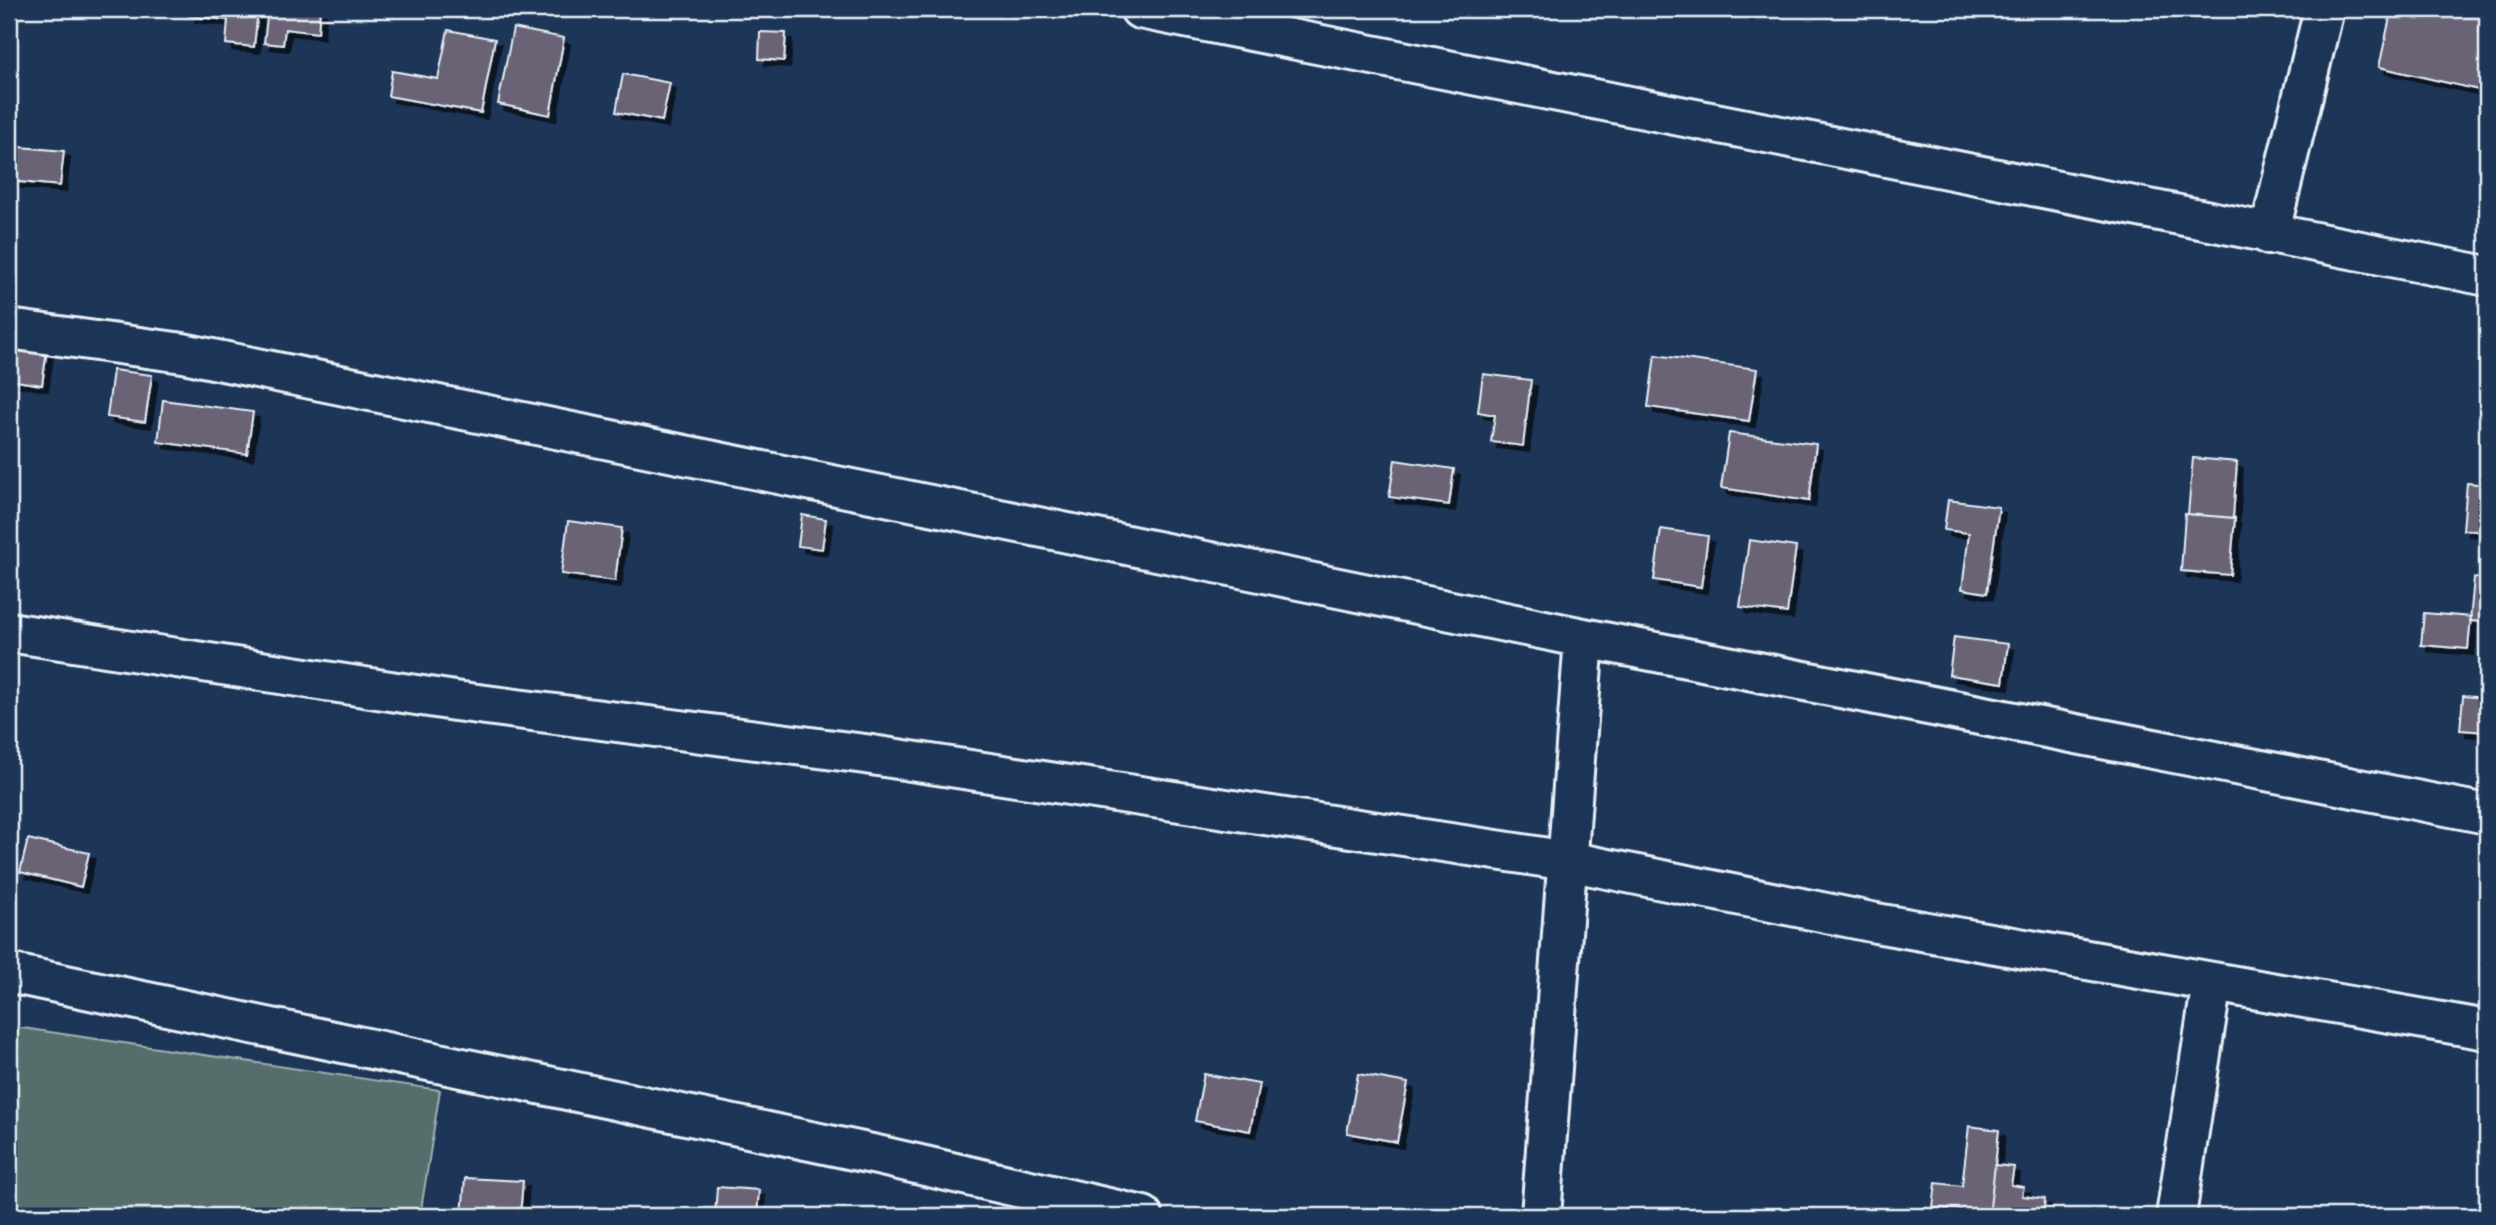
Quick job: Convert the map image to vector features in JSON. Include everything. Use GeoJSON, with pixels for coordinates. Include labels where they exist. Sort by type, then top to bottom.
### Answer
{"type":"FeatureCollection","features":[{"type":"Feature","properties":{"kind":"street"},"geometry":{"type":"LineString","coordinates":[[1140,9],[2269,235],[2487,276]]}},
{"type":"Feature","properties":{"kind":"street"},"geometry":{"type":"LineString","coordinates":[[2269,235],[2324,9]]}},
{"type":"Feature","properties":{"kind":"street"},"geometry":{"type":"LineString","coordinates":[[9,329],[183,353],[1584,638],[2487,814]]}},
{"type":"Feature","properties":{"kind":"street"},"geometry":{"type":"LineString","coordinates":[[9,632],[455,701],[865,754],[1568,861],[1876,923],[2487,1030]]}},
{"type":"Feature","properties":{"kind":"street"},"geometry":{"type":"LineString","coordinates":[[1541,1216],[1584,638]]}},
{"type":"Feature","properties":{"kind":"street"},"geometry":{"type":"LineString","coordinates":[[9,973],[877,1154],[1143,1216]]}},
{"type":"Feature","properties":{"kind":"street"},"geometry":{"type":"LineString","coordinates":[[2176,1216],[2212,982]]}},
{"type":"Feature","properties":{"kind":"green space"},"geometry":{"type":"Polygon","coordinates":[[[9,1026],[440,1090],[420,1216],[9,1216],[9,1026]]]}},
{"type":"Feature","properties":{"kind":"building"},"geometry":{"type":"Polygon","coordinates":[[[190,9],[258,9],[254,47],[226,44],[228,20],[189,16],[190,9]]]}},
{"type":"Feature","properties":{"kind":"building"},"geometry":{"type":"Polygon","coordinates":[[[268,9],[320,9],[318,33],[285,29],[283,45],[264,43],[268,9]]]}},
{"type":"Feature","properties":{"kind":"building"},"geometry":{"type":"Polygon","coordinates":[[[2420,9],[2465,9],[2484,13],[2479,33],[2487,35],[2487,92],[2379,67],[2391,13],[2418,19],[2420,9]]]}},
{"type":"Feature","properties":{"kind":"building"},"geometry":{"type":"Polygon","coordinates":[[[513,28],[564,38],[550,115],[498,104],[513,28]]]}},
{"type":"Feature","properties":{"kind":"building"},"geometry":{"type":"Polygon","coordinates":[[[448,30],[495,39],[481,113],[388,96],[392,71],[438,79],[448,30]]]}},
{"type":"Feature","properties":{"kind":"building"},"geometry":{"type":"Polygon","coordinates":[[[760,32],[786,33],[784,61],[759,59],[760,32]]]}},
{"type":"Feature","properties":{"kind":"building"},"geometry":{"type":"Polygon","coordinates":[[[623,74],[670,83],[662,121],[616,112],[623,74]]]}},
{"type":"Feature","properties":{"kind":"building"},"geometry":{"type":"Polygon","coordinates":[[[9,146],[64,151],[60,186],[9,181],[9,146]]]}},
{"type":"Feature","properties":{"kind":"building"},"geometry":{"type":"Polygon","coordinates":[[[9,345],[47,350],[42,385],[9,380],[9,345]]]}},
{"type":"Feature","properties":{"kind":"building"},"geometry":{"type":"Polygon","coordinates":[[[1655,355],[1757,369],[1749,421],[1648,407],[1655,355]]]}},
{"type":"Feature","properties":{"kind":"building"},"geometry":{"type":"Polygon","coordinates":[[[113,370],[152,375],[145,422],[107,417],[113,370]]]}},
{"type":"Feature","properties":{"kind":"building"},"geometry":{"type":"Polygon","coordinates":[[[1483,374],[1531,380],[1523,446],[1491,442],[1495,415],[1478,412],[1483,374]]]}},
{"type":"Feature","properties":{"kind":"building"},"geometry":{"type":"Polygon","coordinates":[[[163,400],[253,412],[247,454],[158,442],[163,400]]]}},
{"type":"Feature","properties":{"kind":"building"},"geometry":{"type":"Polygon","coordinates":[[[1729,433],[1816,444],[1809,501],[1721,488],[1729,433]]]}},
{"type":"Feature","properties":{"kind":"building"},"geometry":{"type":"Polygon","coordinates":[[[2193,458],[2237,462],[2233,518],[2188,514],[2193,458]]]}},
{"type":"Feature","properties":{"kind":"building"},"geometry":{"type":"Polygon","coordinates":[[[1395,460],[1454,469],[1449,505],[1389,497],[1395,460]]]}},
{"type":"Feature","properties":{"kind":"building"},"geometry":{"type":"Polygon","coordinates":[[[2467,483],[2487,485],[2487,532],[2463,530],[2467,483]]]}},
{"type":"Feature","properties":{"kind":"building"},"geometry":{"type":"Polygon","coordinates":[[[1948,500],[1999,507],[1987,593],[1962,589],[1969,533],[1944,530],[1948,500]]]}},
{"type":"Feature","properties":{"kind":"building"},"geometry":{"type":"Polygon","coordinates":[[[2185,514],[2235,518],[2230,575],[2181,571],[2185,514]]]}},
{"type":"Feature","properties":{"kind":"building"},"geometry":{"type":"Polygon","coordinates":[[[802,515],[826,519],[822,549],[798,546],[802,515]]]}},
{"type":"Feature","properties":{"kind":"building"},"geometry":{"type":"Polygon","coordinates":[[[568,521],[622,528],[615,581],[561,574],[568,521]]]}},
{"type":"Feature","properties":{"kind":"building"},"geometry":{"type":"Polygon","coordinates":[[[1661,529],[1708,536],[1701,587],[1654,580],[1661,529]]]}},
{"type":"Feature","properties":{"kind":"building"},"geometry":{"type":"Polygon","coordinates":[[[1749,540],[1796,547],[1787,613],[1740,607],[1749,540]]]}},
{"type":"Feature","properties":{"kind":"building"},"geometry":{"type":"Polygon","coordinates":[[[2474,578],[2487,579],[2487,622],[2470,621],[2474,578]]]}},
{"type":"Feature","properties":{"kind":"building"},"geometry":{"type":"Polygon","coordinates":[[[2424,613],[2471,617],[2468,649],[2421,645],[2424,613]]]}},
{"type":"Feature","properties":{"kind":"building"},"geometry":{"type":"Polygon","coordinates":[[[1954,637],[2008,644],[2003,683],[1949,675],[1954,637]]]}},
{"type":"Feature","properties":{"kind":"building"},"geometry":{"type":"Polygon","coordinates":[[[2463,696],[2487,698],[2487,732],[2460,730],[2463,696]]]}},
{"type":"Feature","properties":{"kind":"building"},"geometry":{"type":"Polygon","coordinates":[[[28,839],[89,853],[81,887],[20,872],[28,839]]]}},
{"type":"Feature","properties":{"kind":"building"},"geometry":{"type":"Polygon","coordinates":[[[1204,1074],[1259,1084],[1250,1131],[1195,1121],[1204,1074]]]}},
{"type":"Feature","properties":{"kind":"building"},"geometry":{"type":"Polygon","coordinates":[[[1358,1074],[1408,1083],[1397,1142],[1347,1133],[1358,1074]]]}},
{"type":"Feature","properties":{"kind":"building"},"geometry":{"type":"Polygon","coordinates":[[[1969,1126],[1999,1130],[1989,1216],[1959,1216],[1960,1210],[1933,1208],[1936,1183],[1962,1186],[1969,1126]]]}},
{"type":"Feature","properties":{"kind":"building"},"geometry":{"type":"Polygon","coordinates":[[[1995,1165],[2014,1167],[2011,1185],[2024,1187],[2022,1196],[2045,1199],[2043,1216],[1989,1216],[1995,1165]]]}},
{"type":"Feature","properties":{"kind":"building"},"geometry":{"type":"Polygon","coordinates":[[[465,1178],[523,1181],[520,1216],[462,1216],[465,1178]]]}},
{"type":"Feature","properties":{"kind":"building"},"geometry":{"type":"Polygon","coordinates":[[[717,1187],[759,1190],[757,1216],[715,1216],[717,1187]]]}}]}
